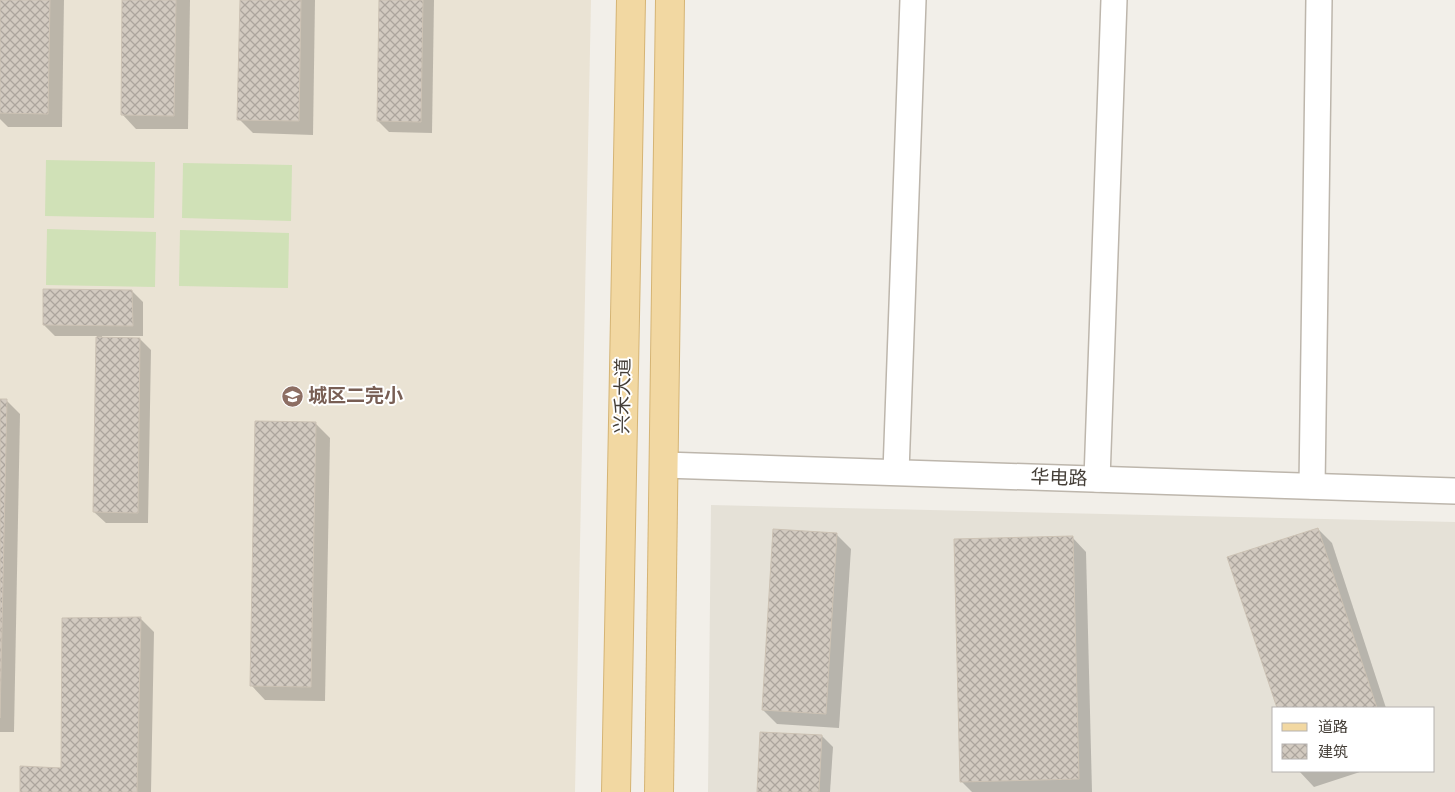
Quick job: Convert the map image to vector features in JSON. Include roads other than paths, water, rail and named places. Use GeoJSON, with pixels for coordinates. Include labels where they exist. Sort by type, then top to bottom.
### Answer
{"type":"FeatureCollection","features":[{"type":"Feature","properties":{"kind":"main road","name":"兴禾大道"},"geometry":{"type":"LineString","coordinates":[[616,792],[631,0]]}},
{"type":"Feature","properties":{"kind":"main road"},"geometry":{"type":"LineString","coordinates":[[659,792],[670,0]]}},
{"type":"Feature","properties":{"kind":"street"},"geometry":{"type":"LineString","coordinates":[[896,472],[912,0]]}},
{"type":"Feature","properties":{"kind":"street"},"geometry":{"type":"LineString","coordinates":[[1097,479],[1114,0]]}},
{"type":"Feature","properties":{"kind":"street"},"geometry":{"type":"LineString","coordinates":[[1312,486],[1318,0]]}},
{"type":"Feature","properties":{"kind":"street","name":"华电路"},"geometry":{"type":"LineString","coordinates":[[664,464],[1455,491]]}},
{"type":"Feature","properties":{"kind":"place","name":"城区二完小"},"geometry":{"type":"Point","coordinates":[292,396]}}]}
